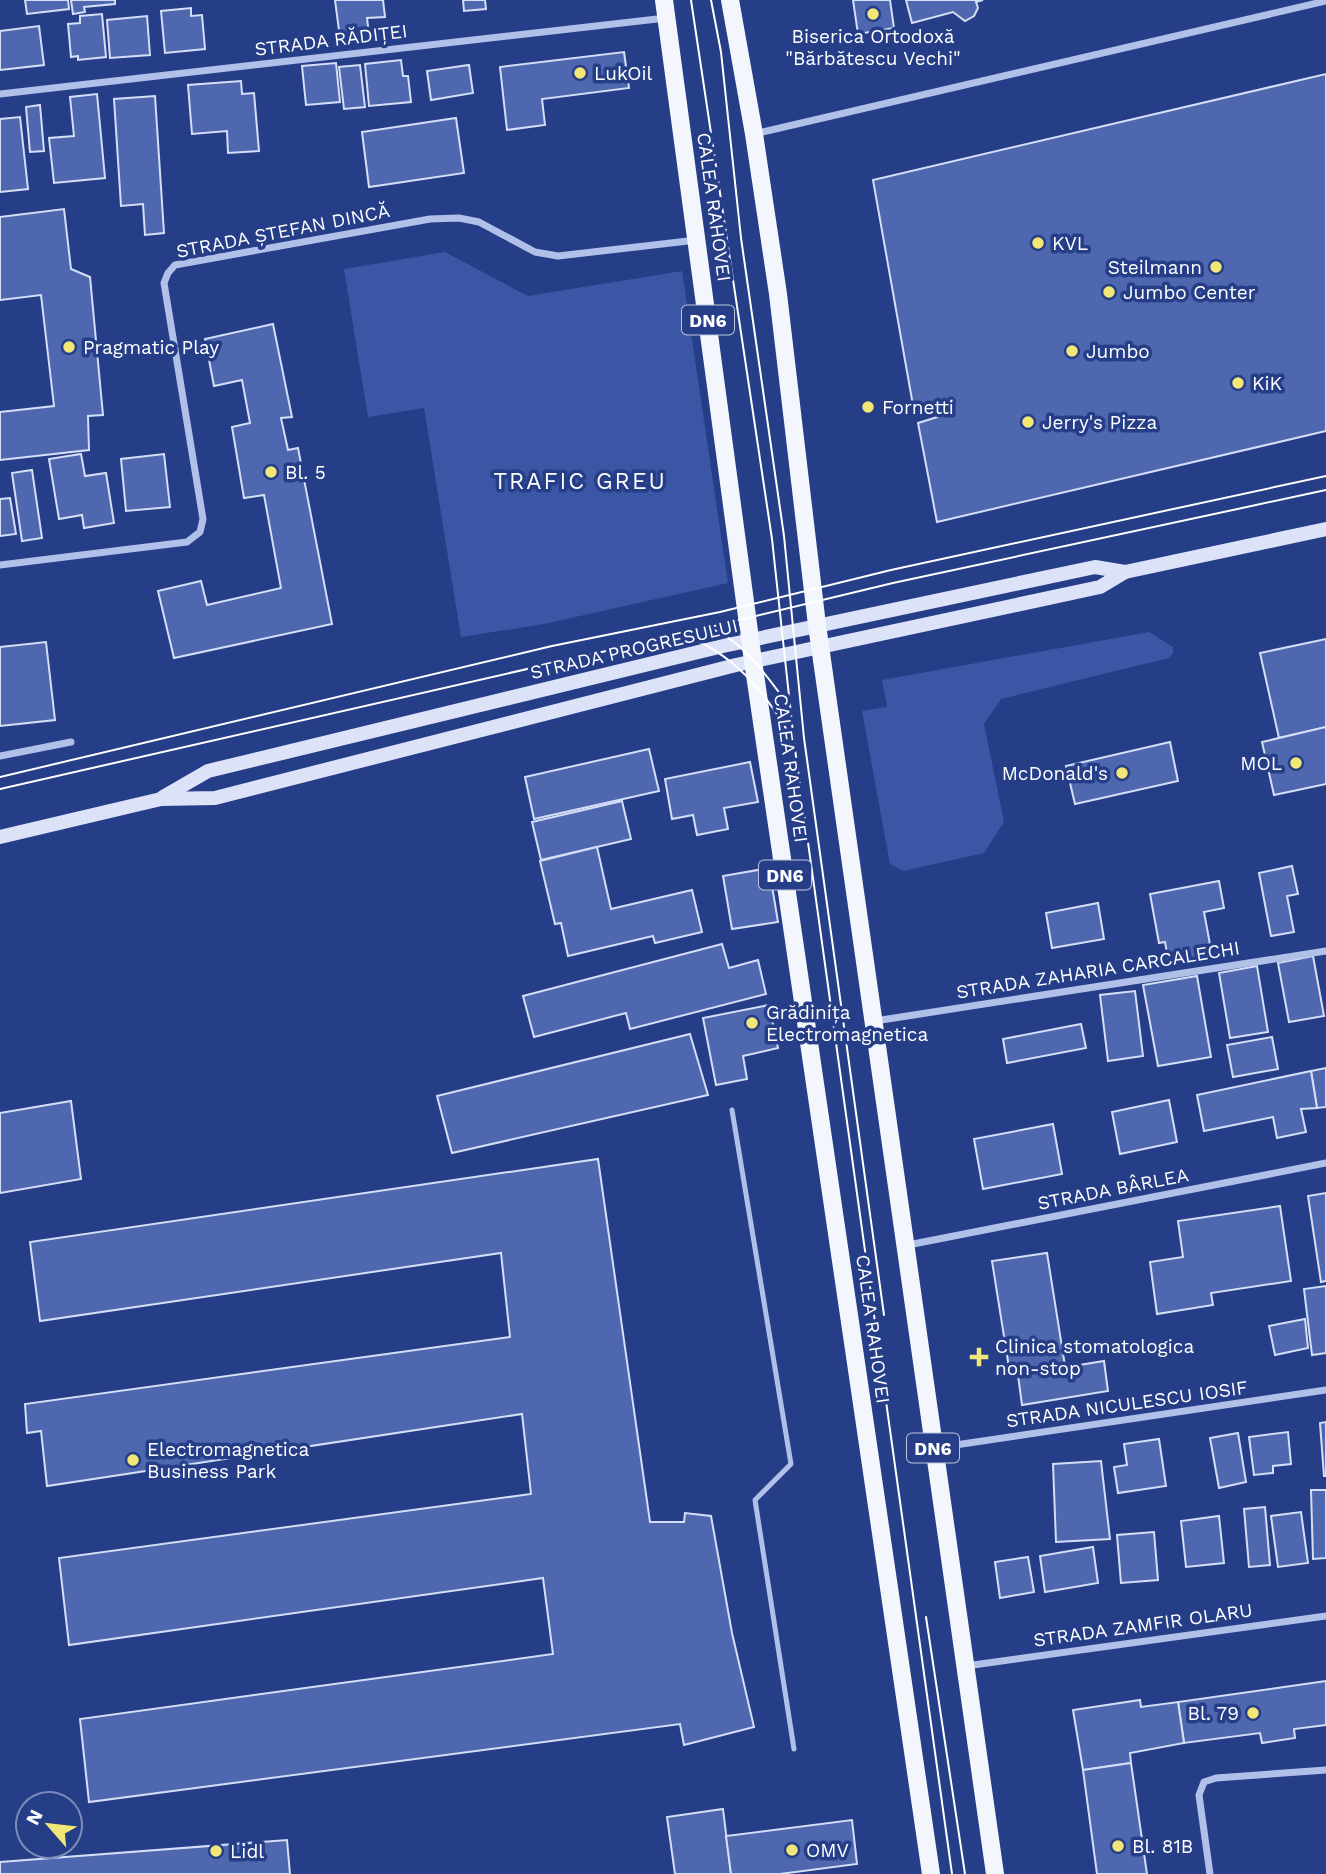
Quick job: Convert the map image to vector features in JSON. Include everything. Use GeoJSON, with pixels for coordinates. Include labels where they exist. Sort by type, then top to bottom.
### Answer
{"type":"FeatureCollection","features":[{"type":"Feature","properties":{"kind":"main road","name":"DN6"},"geometry":{"type":"LineString","coordinates":[[730,0],[778,293],[817,625],[995,1874]]}},
{"type":"Feature","properties":{"kind":"main road","name":"CALEA RAHOVEI"},"geometry":{"type":"LineString","coordinates":[[665,9],[750,641],[931,1874]]}},
{"type":"Feature","properties":{"kind":"main road","name":"STRADA PROGRESULUI"},"geometry":{"type":"LineString","coordinates":[[0,837],[160,799],[215,798],[753,661],[1100,587],[1125,572],[1326,529]]}},
{"type":"Feature","properties":{"kind":"main road","name":"STRADA PROGRESULUI"},"geometry":{"type":"LineString","coordinates":[[160,799],[208,771],[817,625],[1095,568],[1125,572]]}},
{"type":"Feature","properties":{"kind":"street"},"geometry":{"type":"LineString","coordinates":[[754,134],[1326,1]]}},
{"type":"Feature","properties":{"kind":"street","name":"STRADA RĂDIȚEI"},"geometry":{"type":"LineString","coordinates":[[0,94],[665,9]]}},
{"type":"Feature","properties":{"kind":"street","name":"STRADA ȘTEFAN DINCĂ"},"geometry":{"type":"LineString","coordinates":[[0,565],[187,542],[200,532],[203,519],[164,283],[175,265],[430,219],[459,218],[478,222],[535,252],[558,256],[697,240]]}},
{"type":"Feature","properties":{"kind":"street"},"geometry":{"type":"LineString","coordinates":[[0,756],[71,742]]}},
{"type":"Feature","properties":{"kind":"street","name":"STRADA ZAHARIA CARCALECHI"},"geometry":{"type":"LineString","coordinates":[[874,1021],[1326,951]]}},
{"type":"Feature","properties":{"kind":"street","name":"STRADA BÂRLEA"},"geometry":{"type":"LineString","coordinates":[[906,1245],[1326,1163]]}},
{"type":"Feature","properties":{"kind":"street","name":"STRADA NICULESCU IOSIF"},"geometry":{"type":"LineString","coordinates":[[933,1448],[1326,1390]]}},
{"type":"Feature","properties":{"kind":"street","name":"STRADA ZAMFIR OLARU"},"geometry":{"type":"LineString","coordinates":[[965,1666],[1326,1616]]}},
{"type":"Feature","properties":{"kind":"street"},"geometry":{"type":"LineString","coordinates":[[1210,1874],[1199,1795],[1204,1782],[1216,1778],[1326,1770]]}},
{"type":"Feature","properties":{"kind":"lane"},"geometry":{"type":"LineString","coordinates":[[732,1110],[791,1464],[755,1500],[794,1749]]}},
{"type":"Feature","properties":{"kind":"shaded area"},"geometry":{"type":"Polygon","coordinates":[[[445,252],[528,296],[682,271],[728,583],[544,624],[461,637],[424,408],[368,417],[344,269],[445,252]]]}},
{"type":"Feature","properties":{"kind":"shaded area"},"geometry":{"type":"Polygon","coordinates":[[[1149,632],[1173,647],[1169,658],[1001,699],[984,724],[1004,822],[984,853],[903,871],[890,864],[862,711],[887,707],[882,680],[1149,632]]]}},
{"type":"Feature","properties":{"kind":"building"},"geometry":{"type":"Polygon","coordinates":[[[25,0],[68,0],[69,9],[27,14],[25,0]]]}},
{"type":"Feature","properties":{"kind":"building"},"geometry":{"type":"Polygon","coordinates":[[[71,0],[115,0],[115,4],[84,7],[85,12],[73,14],[71,0]]]}},
{"type":"Feature","properties":{"kind":"building"},"geometry":{"type":"Polygon","coordinates":[[[335,0],[383,0],[385,17],[367,18],[369,34],[340,38],[335,0]]]}},
{"type":"Feature","properties":{"kind":"building"},"geometry":{"type":"Polygon","coordinates":[[[463,0],[485,0],[486,9],[464,11],[463,0]]]}},
{"type":"Feature","properties":{"kind":"building","name":"Biserica Ortodoxă \"Bărbătescu Vechi\""},"geometry":{"type":"Polygon","coordinates":[[[853,0],[890,0],[894,28],[858,34],[853,0]]]}},
{"type":"Feature","properties":{"kind":"building"},"geometry":{"type":"Polygon","coordinates":[[[906,0],[983,0],[976,2],[978,8],[974,16],[965,21],[953,12],[912,23],[906,0]]]}},
{"type":"Feature","properties":{"kind":"building"},"geometry":{"type":"Polygon","coordinates":[[[191,8],[191,16],[202,15],[205,49],[165,53],[161,11],[191,8]]]}},
{"type":"Feature","properties":{"kind":"building"},"geometry":{"type":"Polygon","coordinates":[[[102,14],[106,57],[78,60],[78,56],[71,57],[68,24],[80,23],[80,16],[102,14]]]}},
{"type":"Feature","properties":{"kind":"building"},"geometry":{"type":"Polygon","coordinates":[[[147,16],[150,55],[110,58],[107,20],[147,16]]]}},
{"type":"Feature","properties":{"kind":"building"},"geometry":{"type":"Polygon","coordinates":[[[39,26],[44,65],[0,70],[0,31],[39,26]]]}},
{"type":"Feature","properties":{"kind":"building"},"geometry":{"type":"Polygon","coordinates":[[[624,52],[629,88],[542,99],[545,125],[507,130],[500,67],[624,52]]]}},
{"type":"Feature","properties":{"kind":"building"},"geometry":{"type":"Polygon","coordinates":[[[401,60],[403,76],[408,76],[411,102],[369,106],[365,64],[401,60]]]}},
{"type":"Feature","properties":{"kind":"building"},"geometry":{"type":"Polygon","coordinates":[[[336,63],[340,102],[306,105],[302,66],[336,63]]]}},
{"type":"Feature","properties":{"kind":"building"},"geometry":{"type":"Polygon","coordinates":[[[360,65],[365,107],[344,109],[339,67],[360,65]]]}},
{"type":"Feature","properties":{"kind":"building"},"geometry":{"type":"Polygon","coordinates":[[[469,65],[473,93],[431,100],[427,71],[469,65]]]}},
{"type":"Feature","properties":{"kind":"building","name":"Jumbo Center"},"geometry":{"type":"Polygon","coordinates":[[[1326,74],[1326,431],[937,522],[918,423],[947,414],[944,404],[914,411],[873,180],[1326,74]]]}},
{"type":"Feature","properties":{"kind":"building"},"geometry":{"type":"Polygon","coordinates":[[[241,81],[242,94],[254,93],[259,151],[228,153],[227,131],[192,134],[188,85],[241,81]]]}},
{"type":"Feature","properties":{"kind":"building"},"geometry":{"type":"Polygon","coordinates":[[[97,94],[105,178],[54,183],[49,138],[74,136],[70,97],[97,94]]]}},
{"type":"Feature","properties":{"kind":"building"},"geometry":{"type":"Polygon","coordinates":[[[155,96],[164,233],[145,235],[143,204],[121,206],[114,99],[155,96]]]}},
{"type":"Feature","properties":{"kind":"building"},"geometry":{"type":"Polygon","coordinates":[[[40,105],[44,151],[30,152],[26,107],[40,105]]]}},
{"type":"Feature","properties":{"kind":"building"},"geometry":{"type":"Polygon","coordinates":[[[20,117],[28,189],[0,192],[0,119],[20,117]]]}},
{"type":"Feature","properties":{"kind":"building"},"geometry":{"type":"Polygon","coordinates":[[[456,118],[464,173],[369,187],[362,132],[456,118]]]}},
{"type":"Feature","properties":{"kind":"building"},"geometry":{"type":"Polygon","coordinates":[[[64,209],[71,269],[90,277],[103,415],[88,416],[89,450],[0,460],[0,412],[54,406],[41,295],[0,300],[0,217],[64,209]]]}},
{"type":"Feature","properties":{"kind":"building","name":"Bl. 5"},"geometry":{"type":"Polygon","coordinates":[[[273,324],[292,417],[281,418],[288,450],[298,448],[332,624],[174,658],[158,591],[201,581],[207,605],[281,588],[264,495],[244,498],[232,427],[250,423],[242,380],[214,386],[205,339],[273,324]]]}},
{"type":"Feature","properties":{"kind":"building"},"geometry":{"type":"Polygon","coordinates":[[[81,454],[85,476],[106,473],[114,523],[84,528],[82,515],[59,519],[49,459],[81,454]]]}},
{"type":"Feature","properties":{"kind":"building"},"geometry":{"type":"Polygon","coordinates":[[[164,454],[170,507],[126,511],[121,459],[164,454]]]}},
{"type":"Feature","properties":{"kind":"building"},"geometry":{"type":"Polygon","coordinates":[[[32,470],[42,538],[22,541],[12,473],[32,470]]]}},
{"type":"Feature","properties":{"kind":"building"},"geometry":{"type":"Polygon","coordinates":[[[10,498],[16,534],[0,536],[0,499],[10,498]]]}},
{"type":"Feature","properties":{"kind":"building","name":"MOL"},"geometry":{"type":"Polygon","coordinates":[[[1326,639],[1326,727],[1279,738],[1260,653],[1326,639]]]}},
{"type":"Feature","properties":{"kind":"building"},"geometry":{"type":"Polygon","coordinates":[[[46,642],[55,720],[0,726],[0,647],[46,642]]]}},
{"type":"Feature","properties":{"kind":"building","name":"MOL"},"geometry":{"type":"Polygon","coordinates":[[[1326,727],[1326,784],[1274,795],[1262,742],[1326,727]]]}},
{"type":"Feature","properties":{"kind":"building","name":"McDonald's"},"geometry":{"type":"Polygon","coordinates":[[[1170,742],[1178,781],[1075,804],[1066,766],[1170,742]]]}},
{"type":"Feature","properties":{"kind":"building"},"geometry":{"type":"Polygon","coordinates":[[[649,749],[659,791],[534,819],[525,777],[649,749]]]}},
{"type":"Feature","properties":{"kind":"building"},"geometry":{"type":"Polygon","coordinates":[[[750,762],[758,802],[724,808],[728,829],[697,835],[693,815],[672,819],[665,779],[750,762]]]}},
{"type":"Feature","properties":{"kind":"building"},"geometry":{"type":"Polygon","coordinates":[[[622,801],[631,839],[541,860],[532,822],[622,801]]]}},
{"type":"Feature","properties":{"kind":"building"},"geometry":{"type":"Polygon","coordinates":[[[597,847],[611,909],[692,890],[702,932],[655,943],[653,936],[568,956],[561,923],[555,924],[540,861],[597,847]]]}},
{"type":"Feature","properties":{"kind":"building"},"geometry":{"type":"Polygon","coordinates":[[[1292,866],[1298,894],[1287,896],[1294,932],[1271,936],[1259,873],[1292,866]]]}},
{"type":"Feature","properties":{"kind":"building"},"geometry":{"type":"Polygon","coordinates":[[[769,868],[778,922],[732,929],[723,876],[769,868]]]}},
{"type":"Feature","properties":{"kind":"building"},"geometry":{"type":"Polygon","coordinates":[[[1219,881],[1224,908],[1204,912],[1212,955],[1169,964],[1165,942],[1159,943],[1150,894],[1219,881]]]}},
{"type":"Feature","properties":{"kind":"building"},"geometry":{"type":"Polygon","coordinates":[[[1098,903],[1104,939],[1052,948],[1046,913],[1098,903]]]}},
{"type":"Feature","properties":{"kind":"building"},"geometry":{"type":"Polygon","coordinates":[[[722,944],[729,968],[758,960],[766,994],[630,1029],[626,1013],[534,1037],[523,996],[722,944]]]}},
{"type":"Feature","properties":{"kind":"building"},"geometry":{"type":"Polygon","coordinates":[[[1313,956],[1324,1016],[1289,1022],[1278,963],[1313,956]]]}},
{"type":"Feature","properties":{"kind":"building"},"geometry":{"type":"Polygon","coordinates":[[[1257,966],[1268,1032],[1230,1038],[1219,973],[1257,966]]]}},
{"type":"Feature","properties":{"kind":"building"},"geometry":{"type":"Polygon","coordinates":[[[1197,976],[1211,1057],[1158,1066],[1143,985],[1197,976]]]}},
{"type":"Feature","properties":{"kind":"building"},"geometry":{"type":"Polygon","coordinates":[[[1135,991],[1143,1056],[1108,1061],[1100,995],[1135,991]]]}},
{"type":"Feature","properties":{"kind":"building"},"geometry":{"type":"Polygon","coordinates":[[[769,1005],[778,1048],[743,1056],[747,1079],[716,1085],[703,1018],[769,1005]]]}},
{"type":"Feature","properties":{"kind":"building"},"geometry":{"type":"Polygon","coordinates":[[[1081,1024],[1086,1048],[1007,1063],[1003,1039],[1081,1024]]]}},
{"type":"Feature","properties":{"kind":"building"},"geometry":{"type":"Polygon","coordinates":[[[690,1034],[708,1095],[452,1153],[437,1096],[690,1034]]]}},
{"type":"Feature","properties":{"kind":"building"},"geometry":{"type":"Polygon","coordinates":[[[1272,1037],[1278,1069],[1233,1077],[1227,1045],[1272,1037]]]}},
{"type":"Feature","properties":{"kind":"building"},"geometry":{"type":"Polygon","coordinates":[[[1326,1068],[1326,1107],[1317,1108],[1311,1071],[1326,1068]]]}},
{"type":"Feature","properties":{"kind":"building"},"geometry":{"type":"Polygon","coordinates":[[[1311,1071],[1317,1108],[1301,1109],[1306,1132],[1277,1138],[1273,1117],[1204,1131],[1197,1095],[1311,1071]]]}},
{"type":"Feature","properties":{"kind":"building"},"geometry":{"type":"Polygon","coordinates":[[[1169,1100],[1177,1142],[1120,1154],[1112,1112],[1169,1100]]]}},
{"type":"Feature","properties":{"kind":"building"},"geometry":{"type":"Polygon","coordinates":[[[71,1101],[81,1179],[0,1193],[0,1113],[71,1101]]]}},
{"type":"Feature","properties":{"kind":"building"},"geometry":{"type":"Polygon","coordinates":[[[1053,1124],[1062,1174],[983,1189],[974,1139],[1053,1124]]]}},
{"type":"Feature","properties":{"kind":"building","name":"Electromagnetica Business Park"},"geometry":{"type":"Polygon","coordinates":[[[598,1159],[650,1522],[684,1522],[685,1513],[711,1516],[732,1633],[754,1727],[684,1745],[680,1724],[89,1802],[80,1719],[553,1654],[543,1578],[69,1645],[59,1558],[531,1494],[522,1414],[47,1486],[41,1431],[27,1433],[25,1404],[510,1337],[501,1253],[40,1321],[30,1242],[598,1159]]]}},
{"type":"Feature","properties":{"kind":"building"},"geometry":{"type":"Polygon","coordinates":[[[1326,1193],[1326,1281],[1321,1282],[1308,1196],[1326,1193]]]}},
{"type":"Feature","properties":{"kind":"building"},"geometry":{"type":"Polygon","coordinates":[[[1280,1206],[1291,1281],[1211,1293],[1213,1305],[1157,1314],[1150,1262],[1183,1257],[1178,1221],[1280,1206]]]}},
{"type":"Feature","properties":{"kind":"building"},"geometry":{"type":"Polygon","coordinates":[[[1047,1253],[1065,1366],[1010,1374],[992,1261],[1047,1253]]]}},
{"type":"Feature","properties":{"kind":"building"},"geometry":{"type":"Polygon","coordinates":[[[1326,1286],[1326,1353],[1312,1355],[1304,1289],[1326,1286]]]}},
{"type":"Feature","properties":{"kind":"building"},"geometry":{"type":"Polygon","coordinates":[[[1305,1319],[1308,1348],[1275,1355],[1269,1326],[1305,1319]]]}},
{"type":"Feature","properties":{"kind":"building"},"geometry":{"type":"Polygon","coordinates":[[[1104,1361],[1108,1391],[1022,1405],[1018,1375],[1104,1361]]]}},
{"type":"Feature","properties":{"kind":"building"},"geometry":{"type":"Polygon","coordinates":[[[1326,1422],[1326,1476],[1324,1476],[1320,1423],[1326,1422]]]}},
{"type":"Feature","properties":{"kind":"building"},"geometry":{"type":"Polygon","coordinates":[[[1288,1432],[1291,1464],[1273,1466],[1273,1473],[1254,1475],[1249,1437],[1288,1432]]]}},
{"type":"Feature","properties":{"kind":"building"},"geometry":{"type":"Polygon","coordinates":[[[1238,1433],[1246,1482],[1219,1488],[1210,1438],[1238,1433]]]}},
{"type":"Feature","properties":{"kind":"building"},"geometry":{"type":"Polygon","coordinates":[[[1159,1439],[1166,1486],[1118,1493],[1114,1467],[1127,1465],[1124,1444],[1159,1439]]]}},
{"type":"Feature","properties":{"kind":"building"},"geometry":{"type":"Polygon","coordinates":[[[1101,1461],[1110,1539],[1056,1542],[1053,1464],[1101,1461]]]}},
{"type":"Feature","properties":{"kind":"building"},"geometry":{"type":"Polygon","coordinates":[[[1311,1490],[1326,1490],[1326,1558],[1313,1559],[1311,1490]]]}},
{"type":"Feature","properties":{"kind":"building"},"geometry":{"type":"Polygon","coordinates":[[[1265,1507],[1270,1565],[1249,1567],[1244,1509],[1265,1507]]]}},
{"type":"Feature","properties":{"kind":"building"},"geometry":{"type":"Polygon","coordinates":[[[1301,1512],[1308,1563],[1278,1567],[1271,1516],[1301,1512]]]}},
{"type":"Feature","properties":{"kind":"building"},"geometry":{"type":"Polygon","coordinates":[[[1219,1516],[1224,1563],[1186,1567],[1181,1521],[1219,1516]]]}},
{"type":"Feature","properties":{"kind":"building"},"geometry":{"type":"Polygon","coordinates":[[[1154,1532],[1158,1580],[1121,1583],[1117,1535],[1154,1532]]]}},
{"type":"Feature","properties":{"kind":"building"},"geometry":{"type":"Polygon","coordinates":[[[1093,1547],[1098,1583],[1045,1592],[1040,1556],[1093,1547]]]}},
{"type":"Feature","properties":{"kind":"building"},"geometry":{"type":"Polygon","coordinates":[[[1028,1557],[1034,1592],[1000,1598],[995,1562],[1028,1557]]]}},
{"type":"Feature","properties":{"kind":"building","name":"Bl. 79"},"geometry":{"type":"Polygon","coordinates":[[[1326,1681],[1326,1725],[1294,1729],[1295,1738],[1262,1743],[1260,1733],[1184,1743],[1178,1702],[1326,1681]]]}},
{"type":"Feature","properties":{"kind":"building"},"geometry":{"type":"Polygon","coordinates":[[[1140,1700],[1141,1707],[1178,1702],[1184,1743],[1130,1753],[1131,1763],[1083,1770],[1073,1710],[1140,1700]]]}},
{"type":"Feature","properties":{"kind":"building","name":"Bl. 81B"},"geometry":{"type":"Polygon","coordinates":[[[1131,1763],[1147,1874],[1097,1874],[1083,1770],[1131,1763]]]}},
{"type":"Feature","properties":{"kind":"building"},"geometry":{"type":"Polygon","coordinates":[[[723,1809],[731,1874],[675,1874],[667,1817],[723,1809]]]}},
{"type":"Feature","properties":{"kind":"building","name":"OMV"},"geometry":{"type":"Polygon","coordinates":[[[852,1820],[857,1864],[780,1874],[731,1874],[726,1836],[852,1820]]]}},
{"type":"Feature","properties":{"kind":"building","name":"Lidl"},"geometry":{"type":"Polygon","coordinates":[[[287,1840],[290,1874],[0,1874],[0,1862],[84,1860],[84,1856],[287,1840]]]}},
{"type":"Feature","properties":{"kind":"tram line"},"geometry":{"type":"LineString","coordinates":[[691,0],[772,539],[794,742],[952,1874]]}},
{"type":"Feature","properties":{"kind":"tram line"},"geometry":{"type":"LineString","coordinates":[[711,0],[721,52],[741,238],[784,536],[804,738],[884,1315]]}},
{"type":"Feature","properties":{"kind":"tram line"},"geometry":{"type":"LineString","coordinates":[[0,777],[552,646],[720,612],[891,570],[1326,476]]}},
{"type":"Feature","properties":{"kind":"tram line"},"geometry":{"type":"LineString","coordinates":[[0,789],[893,583],[1326,490]]}},
{"type":"Feature","properties":{"kind":"tram line"},"geometry":{"type":"LineString","coordinates":[[704,627],[717,631],[741,648],[763,671],[789,706]]}},
{"type":"Feature","properties":{"kind":"tram line"},"geometry":{"type":"LineString","coordinates":[[681,634],[716,651],[745,675],[770,704],[791,737]]}},
{"type":"Feature","properties":{"kind":"tram line"},"geometry":{"type":"LineString","coordinates":[[926,1617],[965,1874]]}},
{"type":"Feature","properties":{"kind":"place","name":"Biserica Ortodoxă \"Bărbătescu Vechi\""},"geometry":{"type":"Point","coordinates":[873,14]}},
{"type":"Feature","properties":{"kind":"place","name":"LukOil"},"geometry":{"type":"Point","coordinates":[580,73]}},
{"type":"Feature","properties":{"kind":"place","name":"KVL"},"geometry":{"type":"Point","coordinates":[1038,243]}},
{"type":"Feature","properties":{"kind":"place","name":"Steilmann"},"geometry":{"type":"Point","coordinates":[1216,267]}},
{"type":"Feature","properties":{"kind":"place","name":"Jumbo Center"},"geometry":{"type":"Point","coordinates":[1109,292]}},
{"type":"Feature","properties":{"kind":"place","name":"Pragmatic Play"},"geometry":{"type":"Point","coordinates":[69,347]}},
{"type":"Feature","properties":{"kind":"place","name":"Jumbo"},"geometry":{"type":"Point","coordinates":[1072,351]}},
{"type":"Feature","properties":{"kind":"place","name":"KiK"},"geometry":{"type":"Point","coordinates":[1238,383]}},
{"type":"Feature","properties":{"kind":"place","name":"Fornetti"},"geometry":{"type":"Point","coordinates":[868,407]}},
{"type":"Feature","properties":{"kind":"place","name":"Jerry's Pizza"},"geometry":{"type":"Point","coordinates":[1028,422]}},
{"type":"Feature","properties":{"kind":"place","name":"Bl. 5"},"geometry":{"type":"Point","coordinates":[271,472]}},
{"type":"Feature","properties":{"kind":"place","name":"MOL"},"geometry":{"type":"Point","coordinates":[1296,763]}},
{"type":"Feature","properties":{"kind":"place","name":"McDonald's"},"geometry":{"type":"Point","coordinates":[1122,773]}},
{"type":"Feature","properties":{"kind":"place","name":"Grădinița Electromagnetica"},"geometry":{"type":"Point","coordinates":[752,1023]}},
{"type":"Feature","properties":{"kind":"place","name":"Clinica stomatologica non-stop"},"geometry":{"type":"Point","coordinates":[979,1357]}},
{"type":"Feature","properties":{"kind":"place","name":"Electromagnetica Business Park"},"geometry":{"type":"Point","coordinates":[133,1460]}},
{"type":"Feature","properties":{"kind":"place","name":"Bl. 79"},"geometry":{"type":"Point","coordinates":[1253,1713]}},
{"type":"Feature","properties":{"kind":"place","name":"Bl. 81B"},"geometry":{"type":"Point","coordinates":[1118,1846]}},
{"type":"Feature","properties":{"kind":"place","name":"OMV"},"geometry":{"type":"Point","coordinates":[792,1850]}},
{"type":"Feature","properties":{"kind":"place","name":"Lidl"},"geometry":{"type":"Point","coordinates":[216,1851]}},
{"type":"Feature","properties":{"kind":"district","name":"TRAFIC GREU"},"geometry":{"type":"Point","coordinates":[580,481]}}]}
